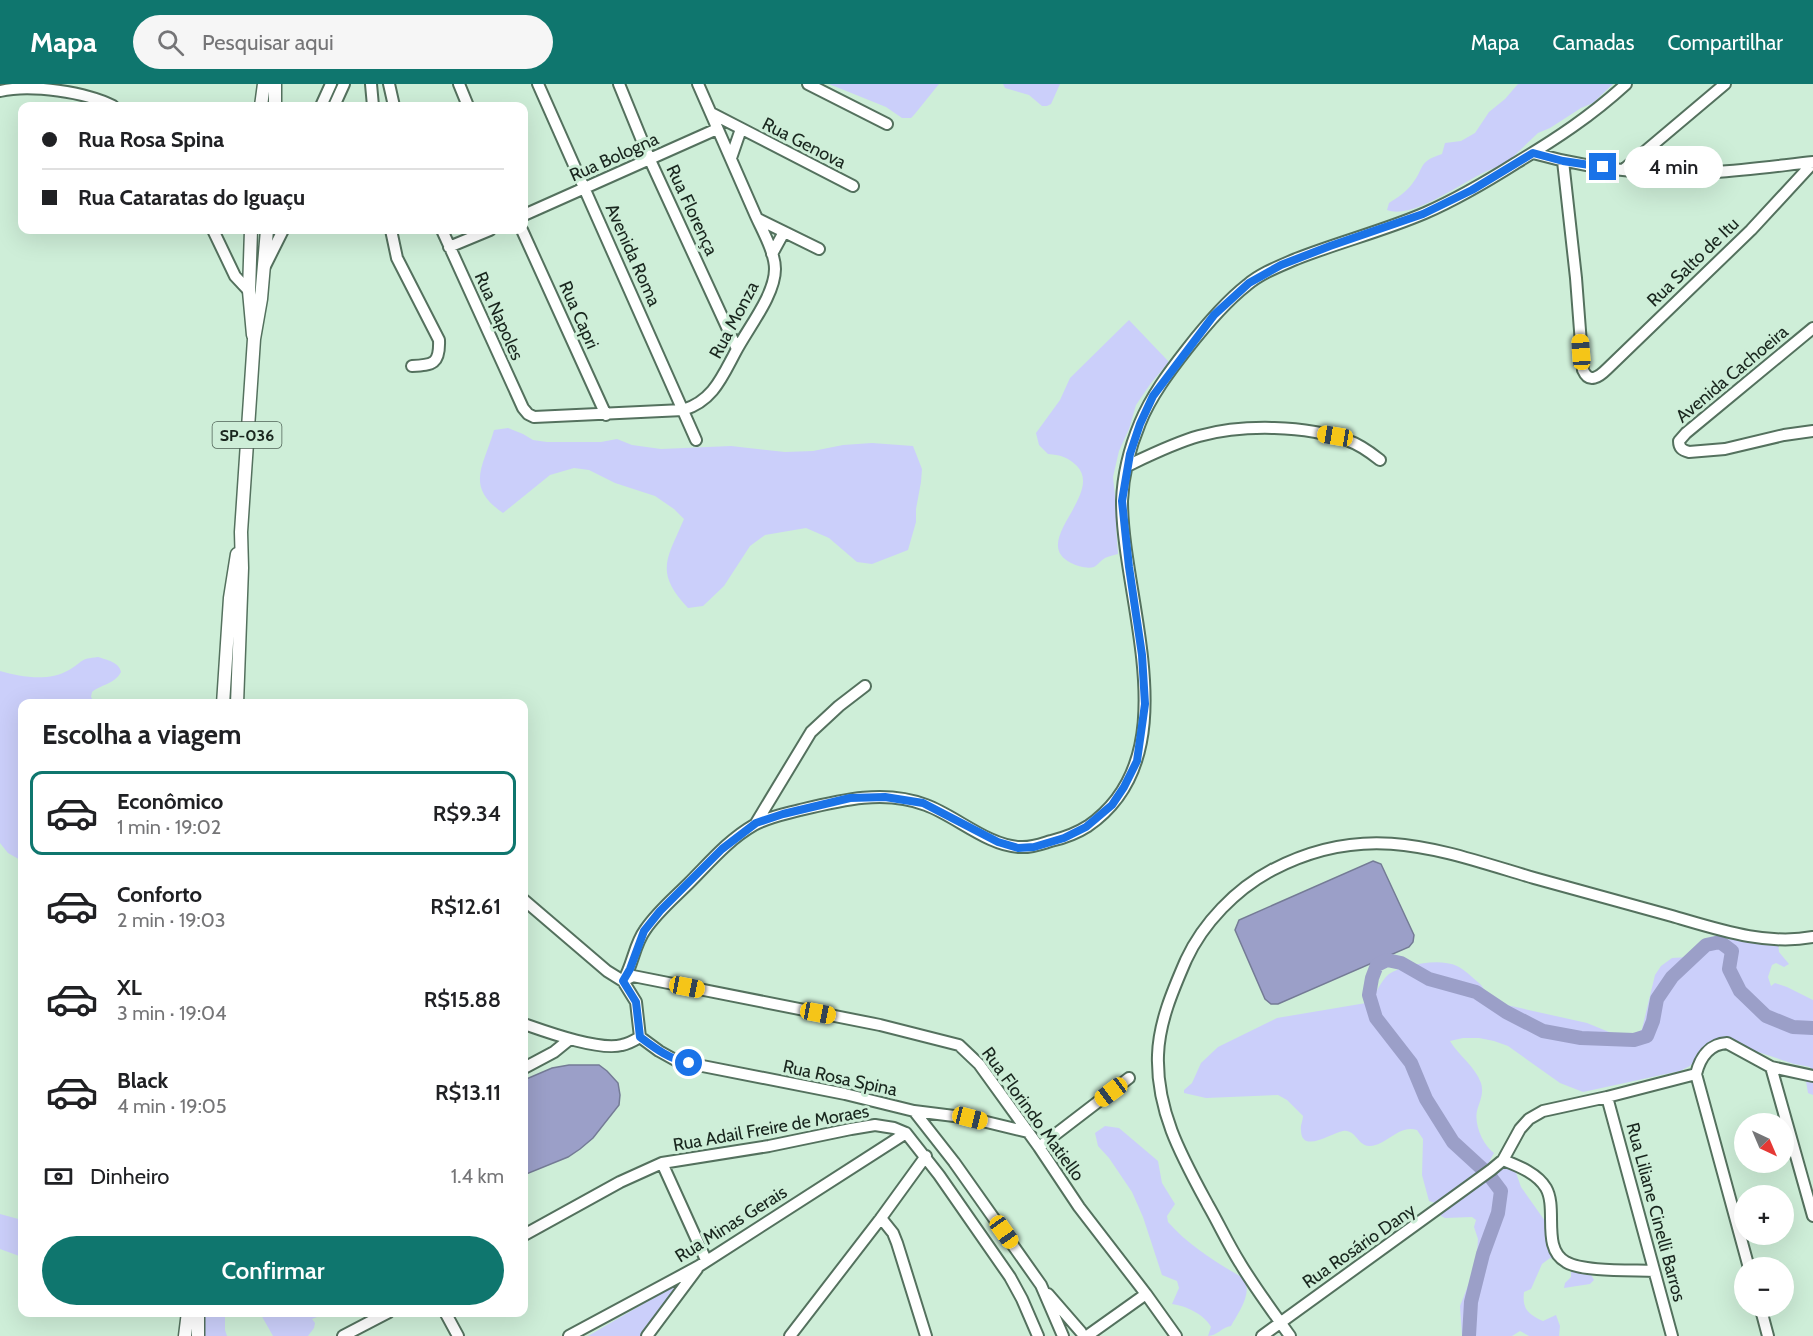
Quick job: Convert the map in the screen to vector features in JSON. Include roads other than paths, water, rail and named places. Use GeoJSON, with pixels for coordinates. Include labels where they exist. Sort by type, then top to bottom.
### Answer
{"type":"FeatureCollection","features":[{"type":"Feature","properties":{"kind":"main road"},"geometry":{"type":"LineString","coordinates":[[262,102],[264,84]]}},
{"type":"Feature","properties":{"kind":"main road"},"geometry":{"type":"LineString","coordinates":[[275,84],[275,102]]}},
{"type":"Feature","properties":{"kind":"main road","name":"SP-036"},"geometry":{"type":"LineString","coordinates":[[251,234],[249,291],[250,324],[254,339]]}},
{"type":"Feature","properties":{"kind":"main road","name":"SP-036"},"geometry":{"type":"LineString","coordinates":[[237,699],[242,568],[241,532],[254,339],[258,324],[267,234]]}},
{"type":"Feature","properties":{"kind":"main road"},"geometry":{"type":"LineString","coordinates":[[250,264],[264,266]]}},
{"type":"Feature","properties":{"kind":"main road","name":"SP-036"},"geometry":{"type":"LineString","coordinates":[[223,699],[230,598],[241,532]]}},
{"type":"Feature","properties":{"kind":"main road"},"geometry":{"type":"LineString","coordinates":[[185,1336],[188,1317]]}},
{"type":"Feature","properties":{"kind":"main road"},"geometry":{"type":"LineString","coordinates":[[198,1317],[198,1336]]}},
{"type":"Feature","properties":{"kind":"street"},"geometry":{"type":"LineString","coordinates":[[323,102],[331,84]]}},
{"type":"Feature","properties":{"kind":"street"},"geometry":{"type":"LineString","coordinates":[[336,102],[344,84]]}},
{"type":"Feature","properties":{"kind":"street"},"geometry":{"type":"LineString","coordinates":[[371,84],[373,102]]}},
{"type":"Feature","properties":{"kind":"street"},"geometry":{"type":"LineString","coordinates":[[389,84],[393,102]]}},
{"type":"Feature","properties":{"kind":"street"},"geometry":{"type":"LineString","coordinates":[[459,84],[466,102]]}},
{"type":"Feature","properties":{"kind":"street","name":"Avenida Roma"},"geometry":{"type":"LineString","coordinates":[[538,84],[696,440]]}},
{"type":"Feature","properties":{"kind":"street","name":"Rua Florença"},"geometry":{"type":"LineString","coordinates":[[619,84],[650,160],[737,349]]}},
{"type":"Feature","properties":{"kind":"street","name":"Rua Monza"},"geometry":{"type":"LineString","coordinates":[[528,414],[534,417],[606,415],[683,410],[694,406],[719,384],[769,294],[775,268],[772,254],[698,84]]}},
{"type":"Feature","properties":{"kind":"street"},"geometry":{"type":"LineString","coordinates":[[808,84],[887,124]]}},
{"type":"Feature","properties":{"kind":"street"},"geometry":{"type":"LineString","coordinates":[[623,981],[630,969],[644,931],[660,911],[722,849],[756,823],[850,798],[885,797],[923,803],[998,842],[1018,848],[1034,847],[1071,834],[1086,827],[1112,805],[1137,761],[1145,704],[1142,655],[1122,501],[1127,466],[1140,424],[1153,396],[1214,315],[1249,283],[1281,265],[1320,249],[1423,214],[1472,190],[1594,113],[1626,84]]}},
{"type":"Feature","properties":{"kind":"street"},"geometry":{"type":"LineString","coordinates":[[1623,170],[1725,84]]}},
{"type":"Feature","properties":{"kind":"street"},"geometry":{"type":"LineString","coordinates":[[0,91],[22,88],[70,92],[106,102]]}},
{"type":"Feature","properties":{"kind":"street","name":"Rua Genova"},"geometry":{"type":"LineString","coordinates":[[711,113],[853,186]]}},
{"type":"Feature","properties":{"kind":"street","name":"Rua Bologna"},"geometry":{"type":"LineString","coordinates":[[528,213],[717,129]]}},
{"type":"Feature","properties":{"kind":"street","name":"Rua Genova"},"geometry":{"type":"LineString","coordinates":[[731,158],[741,129]]}},
{"type":"Feature","properties":{"kind":"street"},"geometry":{"type":"LineString","coordinates":[[1533,153],[1563,161],[1623,170],[1666,173],[1723,171],[1813,162]]}},
{"type":"Feature","properties":{"kind":"street","name":"Rua Salto de Itu"},"geometry":{"type":"LineString","coordinates":[[1563,161],[1583,370],[1591,379],[1598,377],[1607,369],[1751,230],[1813,162]]}},
{"type":"Feature","properties":{"kind":"street"},"geometry":{"type":"LineString","coordinates":[[758,219],[819,249]]}},
{"type":"Feature","properties":{"kind":"street"},"geometry":{"type":"LineString","coordinates":[[772,254],[784,232]]}},
{"type":"Feature","properties":{"kind":"street"},"geometry":{"type":"LineString","coordinates":[[215,234],[235,276],[249,291]]}},
{"type":"Feature","properties":{"kind":"street"},"geometry":{"type":"LineString","coordinates":[[264,266],[281,234]]}},
{"type":"Feature","properties":{"kind":"street"},"geometry":{"type":"LineString","coordinates":[[392,234],[397,258],[439,340],[440,353],[436,359],[427,365],[412,366]]}},
{"type":"Feature","properties":{"kind":"street","name":"Rua Napoles"},"geometry":{"type":"LineString","coordinates":[[444,234],[523,408],[528,414]]}},
{"type":"Feature","properties":{"kind":"street"},"geometry":{"type":"LineString","coordinates":[[449,247],[480,234]]}},
{"type":"Feature","properties":{"kind":"street","name":"Rua Capri"},"geometry":{"type":"LineString","coordinates":[[524,234],[606,415]]}},
{"type":"Feature","properties":{"kind":"street","name":"Avenida Cachoeira"},"geometry":{"type":"LineString","coordinates":[[1813,328],[1679,441],[1680,449],[1689,452],[1725,449],[1784,435],[1813,431]]}},
{"type":"Feature","properties":{"kind":"street"},"geometry":{"type":"LineString","coordinates":[[1127,466],[1198,436],[1257,427],[1335,436],[1352,442],[1380,460]]}},
{"type":"Feature","properties":{"kind":"street"},"geometry":{"type":"LineString","coordinates":[[756,823],[811,732],[865,686]]}},
{"type":"Feature","properties":{"kind":"street"},"geometry":{"type":"LineString","coordinates":[[1290,1336],[1239,1263],[1189,1171],[1165,1114],[1159,1084],[1158,1052],[1164,1018],[1191,951],[1229,900],[1255,879],[1291,860],[1323,850],[1357,843],[1388,842],[1480,861],[1728,933],[1771,939],[1813,937]]}},
{"type":"Feature","properties":{"kind":"street"},"geometry":{"type":"LineString","coordinates":[[528,903],[607,971],[623,981],[636,1002],[640,1037],[623,1045],[610,1046],[570,1039],[528,1025]]}},
{"type":"Feature","properties":{"kind":"street","name":"Rua Florindo Matiello"},"geometry":{"type":"LineString","coordinates":[[623,981],[633,976],[951,1041],[967,1051],[979,1064],[1079,1207],[1176,1336]]}},
{"type":"Feature","properties":{"kind":"street","name":"Rua Rosa Spina"},"geometry":{"type":"LineString","coordinates":[[640,1037],[659,1052],[676,1061],[845,1094],[914,1111],[954,1162],[1041,1285],[1064,1336]]}},
{"type":"Feature","properties":{"kind":"street"},"geometry":{"type":"LineString","coordinates":[[528,1066],[554,1052],[570,1039]]}},
{"type":"Feature","properties":{"kind":"street"},"geometry":{"type":"LineString","coordinates":[[1746,1257],[1696,1074],[1699,1063],[1712,1047],[1720,1043],[1727,1043],[1771,1067],[1813,1076]]}},
{"type":"Feature","properties":{"kind":"street"},"geometry":{"type":"LineString","coordinates":[[1771,1067],[1813,1216]]}},
{"type":"Feature","properties":{"kind":"street"},"geometry":{"type":"LineString","coordinates":[[1654,1271],[1579,1267],[1567,1263],[1555,1249],[1546,1189],[1537,1178],[1503,1160],[1520,1129],[1543,1111],[1696,1074]]}},
{"type":"Feature","properties":{"kind":"street"},"geometry":{"type":"LineString","coordinates":[[1039,1147],[1129,1078]]}},
{"type":"Feature","properties":{"kind":"street","name":"Rua Liliane Cinelli Barros"},"geometry":{"type":"LineString","coordinates":[[1607,1097],[1672,1336]]}},
{"type":"Feature","properties":{"kind":"street"},"geometry":{"type":"LineString","coordinates":[[914,1111],[970,1118],[1028,1132]]}},
{"type":"Feature","properties":{"kind":"street","name":"Rua Adail Freire de Moraes"},"geometry":{"type":"LineString","coordinates":[[528,1233],[621,1182],[662,1163],[769,1146],[875,1125],[906,1133]]}},
{"type":"Feature","properties":{"kind":"street"},"geometry":{"type":"LineString","coordinates":[[906,1133],[926,1156],[1010,1277],[1038,1336]]}},
{"type":"Feature","properties":{"kind":"street","name":"Rua Minas Gerais"},"geometry":{"type":"LineString","coordinates":[[569,1336],[702,1263],[906,1133]]}},
{"type":"Feature","properties":{"kind":"street"},"geometry":{"type":"LineString","coordinates":[[790,1336],[926,1156]]}},
{"type":"Feature","properties":{"kind":"street","name":"Rua Rosário Dany"},"geometry":{"type":"LineString","coordinates":[[1262,1336],[1503,1160]]}},
{"type":"Feature","properties":{"kind":"street"},"geometry":{"type":"LineString","coordinates":[[647,1336],[702,1263],[662,1163]]}},
{"type":"Feature","properties":{"kind":"street"},"geometry":{"type":"LineString","coordinates":[[881,1218],[893,1233],[897,1243],[926,1336]]}},
{"type":"Feature","properties":{"kind":"street"},"geometry":{"type":"LineString","coordinates":[[1041,1285],[1085,1335]]}},
{"type":"Feature","properties":{"kind":"street"},"geometry":{"type":"LineString","coordinates":[[1085,1335],[1146,1294]]}},
{"type":"Feature","properties":{"kind":"street"},"geometry":{"type":"LineString","coordinates":[[343,1336],[379,1317]]}},
{"type":"Feature","properties":{"kind":"street"},"geometry":{"type":"LineString","coordinates":[[448,1317],[458,1336]]}},
{"type":"Feature","properties":{"kind":"street"},"geometry":{"type":"LineString","coordinates":[[1763,1317],[1768,1336]]}},
{"type":"Feature","properties":{"kind":"street"},"geometry":{"type":"LineString","coordinates":[[1070,1336],[1075,1332],[1085,1335]]}},
{"type":"Feature","properties":{"kind":"waterway"},"geometry":{"type":"LineString","coordinates":[[1469,1336],[1471,1302],[1483,1254],[1498,1213],[1501,1191],[1489,1175],[1453,1142],[1426,1099],[1411,1063],[1376,1018],[1369,995],[1377,965],[1387,960],[1401,963],[1429,979],[1476,992],[1506,1012],[1543,1031],[1581,1038],[1634,1040],[1647,1036],[1653,1021],[1657,999],[1672,977],[1706,945],[1720,942],[1732,951],[1729,969],[1740,991],[1766,1016],[1793,1027],[1813,1028]]}}]}
